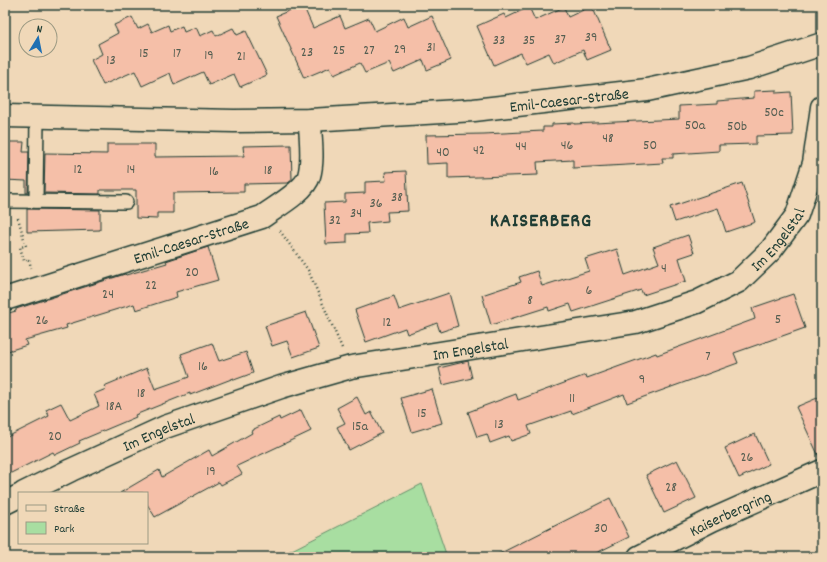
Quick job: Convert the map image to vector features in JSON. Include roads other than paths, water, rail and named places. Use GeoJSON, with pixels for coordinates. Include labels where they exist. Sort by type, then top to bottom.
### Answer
{"type":"FeatureCollection","features":[{"type":"Feature","properties":{"kind":"street","name":"Emil-Caesar-Straße"},"geometry":{"type":"LineString","coordinates":[[5,116],[234,121],[310,120],[474,110],[647,90],[749,68],[822,44]]}},
{"type":"Feature","properties":{"kind":"street","name":"Im Engelstal"},"geometry":{"type":"LineString","coordinates":[[26,492],[165,427],[281,387],[351,367],[636,322],[697,302],[739,281],[771,250],[797,215],[814,162],[822,110]]}},
{"type":"Feature","properties":{"kind":"street","name":"Emil-Caesar-Straße"},"geometry":{"type":"LineString","coordinates":[[5,299],[262,216],[298,192],[309,178],[312,163],[310,120]]}},
{"type":"Feature","properties":{"kind":"street","name":"Kaiserbergring"},"geometry":{"type":"LineString","coordinates":[[639,557],[712,520],[822,471]]}},
{"type":"Feature","properties":{"kind":"street"},"geometry":{"type":"LineString","coordinates":[[5,502],[18,496]]}},
{"type":"Feature","properties":{"kind":"lane"},"geometry":{"type":"LineString","coordinates":[[36,201],[37,116]]}},
{"type":"Feature","properties":{"kind":"lane"},"geometry":{"type":"LineString","coordinates":[[5,201],[126,202]]}},
{"type":"Feature","properties":{"kind":"district","name":"KAISERBERG"},"geometry":{"type":"Point","coordinates":[541,219]}}]}
